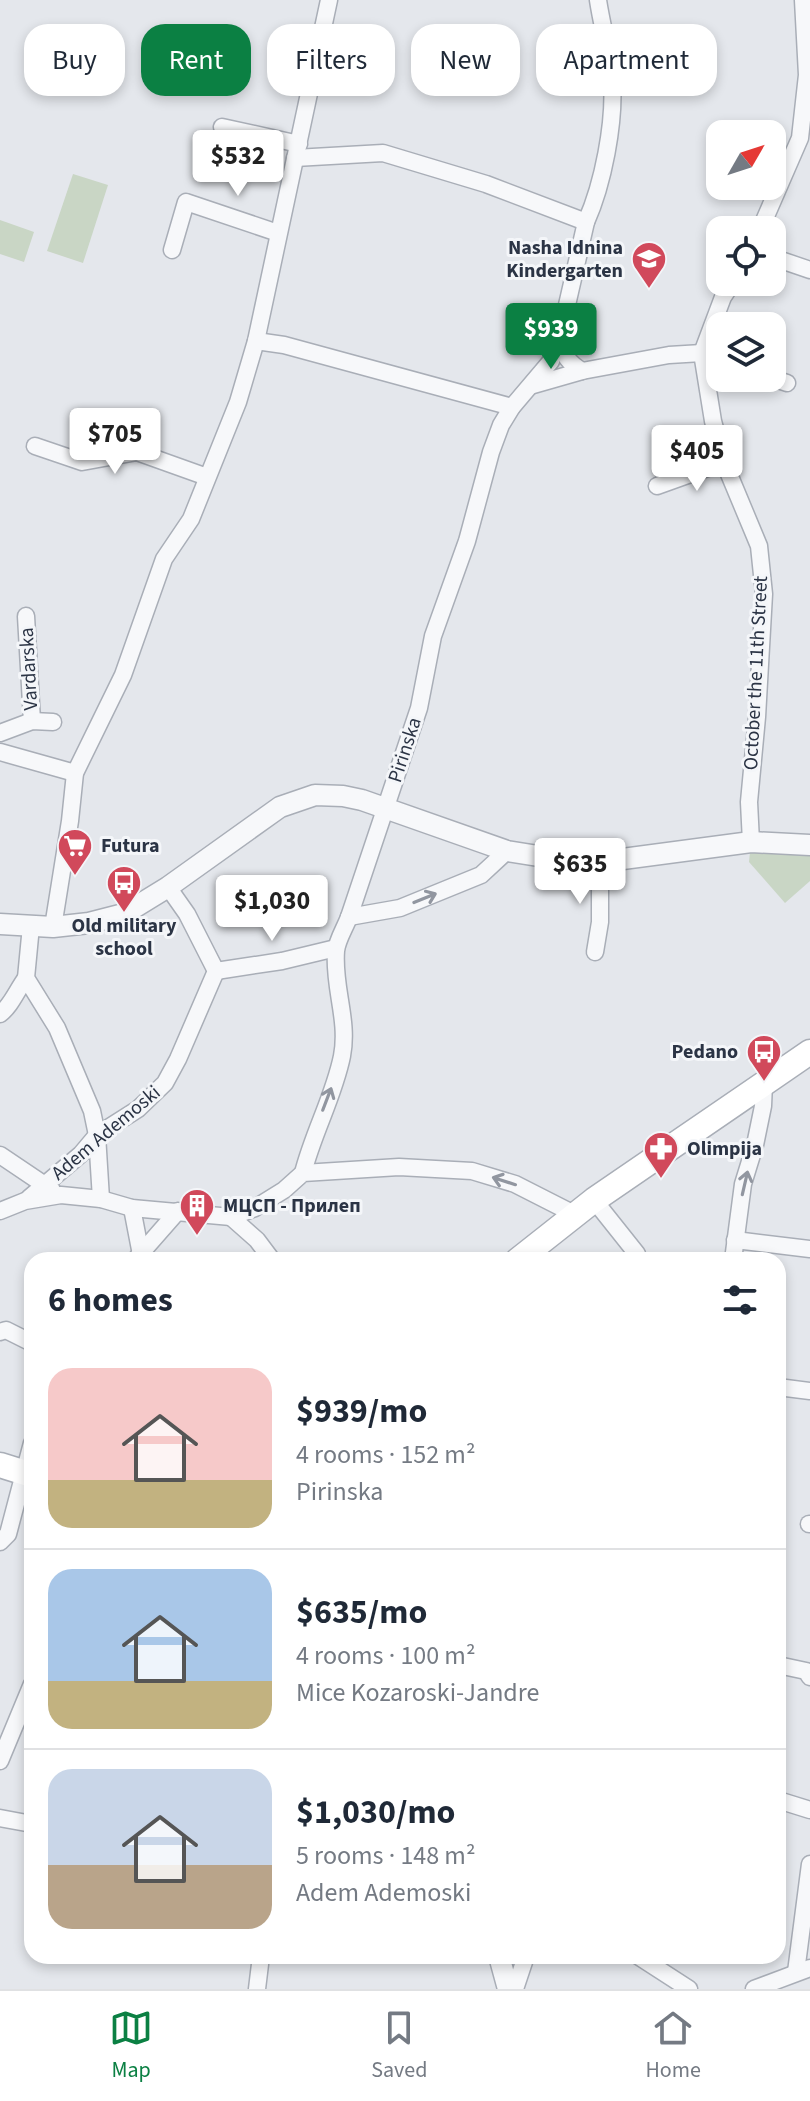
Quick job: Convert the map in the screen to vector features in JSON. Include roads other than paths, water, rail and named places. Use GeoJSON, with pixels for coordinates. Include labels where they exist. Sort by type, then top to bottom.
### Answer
{"type":"FeatureCollection","features":[{"type":"Feature","properties":{"kind":"main road"},"geometry":{"type":"LineString","coordinates":[[528,1252],[574,1214],[810,1052]]}},
{"type":"Feature","properties":{"kind":"street"},"geometry":{"type":"LineString","coordinates":[[53,927],[75,773],[123,675],[164,559],[191,519],[238,402],[256,341],[329,0]]}},
{"type":"Feature","properties":{"kind":"street"},"geometry":{"type":"LineString","coordinates":[[582,371],[571,365],[559,340],[586,222],[594,205],[612,116],[612,81],[598,0]]}},
{"type":"Feature","properties":{"kind":"street"},"geometry":{"type":"LineString","coordinates":[[767,216],[805,136],[807,75],[803,0]]}},
{"type":"Feature","properties":{"kind":"street"},"geometry":{"type":"LineString","coordinates":[[222,127],[297,151],[383,153],[486,184],[586,222]]}},
{"type":"Feature","properties":{"kind":"street"},"geometry":{"type":"LineString","coordinates":[[172,250],[186,202],[278,233]]}},
{"type":"Feature","properties":{"kind":"street"},"geometry":{"type":"LineString","coordinates":[[786,262],[810,270]]}},
{"type":"Feature","properties":{"kind":"street","name":"October the 11th Street"},"geometry":{"type":"LineString","coordinates":[[724,296],[702,353],[713,421],[724,462],[759,546],[764,594],[749,802],[751,842]]}},
{"type":"Feature","properties":{"kind":"street","name":"Pirinska"},"geometry":{"type":"LineString","coordinates":[[303,1173],[310,1144],[342,1057],[345,1026],[336,948],[419,708],[433,636],[467,541],[491,452],[501,425],[512,407],[551,361],[559,340]]}},
{"type":"Feature","properties":{"kind":"street"},"geometry":{"type":"LineString","coordinates":[[256,341],[284,345],[512,407]]}},
{"type":"Feature","properties":{"kind":"street"},"geometry":{"type":"LineString","coordinates":[[533,385],[582,371],[669,355],[706,354]]}},
{"type":"Feature","properties":{"kind":"street"},"geometry":{"type":"LineString","coordinates":[[35,446],[82,462],[137,452],[207,477]]}},
{"type":"Feature","properties":{"kind":"street"},"geometry":{"type":"LineString","coordinates":[[657,486],[724,462]]}},
{"type":"Feature","properties":{"kind":"street","name":"Vardarska"},"geometry":{"type":"LineString","coordinates":[[26,616],[32,721]]}},
{"type":"Feature","properties":{"kind":"street","name":"Vardarska"},"geometry":{"type":"LineString","coordinates":[[0,733],[32,721],[53,722]]}},
{"type":"Feature","properties":{"kind":"street"},"geometry":{"type":"LineString","coordinates":[[0,752],[75,773]]}},
{"type":"Feature","properties":{"kind":"street"},"geometry":{"type":"LineString","coordinates":[[0,924],[53,927],[89,923],[124,914],[168,887],[280,807],[315,795],[343,796],[387,807],[507,851],[557,859],[600,862],[751,842],[810,845]]}},
{"type":"Feature","properties":{"kind":"street"},"geometry":{"type":"LineString","coordinates":[[349,917],[400,908],[481,875],[507,851]]}},
{"type":"Feature","properties":{"kind":"street"},"geometry":{"type":"LineString","coordinates":[[595,952],[600,922],[600,862]]}},
{"type":"Feature","properties":{"kind":"street"},"geometry":{"type":"LineString","coordinates":[[168,887],[187,914],[216,971],[282,961],[336,948]]}},
{"type":"Feature","properties":{"kind":"street"},"geometry":{"type":"LineString","coordinates":[[0,1014],[8,1008],[26,978],[31,926]]}},
{"type":"Feature","properties":{"kind":"street","name":"Adem Ademoski"},"geometry":{"type":"LineString","coordinates":[[25,1201],[81,1154],[97,1135],[138,1109],[165,1083],[216,971]]}},
{"type":"Feature","properties":{"kind":"street"},"geometry":{"type":"LineString","coordinates":[[26,978],[57,1028],[88,1101],[97,1135],[101,1199]]}},
{"type":"Feature","properties":{"kind":"street"},"geometry":{"type":"LineString","coordinates":[[734,1252],[743,1184],[763,1106],[764,1083]]}},
{"type":"Feature","properties":{"kind":"street"},"geometry":{"type":"LineString","coordinates":[[0,1155],[61,1195]]}},
{"type":"Feature","properties":{"kind":"street"},"geometry":{"type":"LineString","coordinates":[[0,1211],[25,1201],[61,1195],[101,1199],[132,1208],[231,1217],[255,1208],[284,1190],[303,1173],[399,1167],[472,1171],[515,1184],[574,1214]]}},
{"type":"Feature","properties":{"kind":"street"},"geometry":{"type":"LineString","coordinates":[[594,1200],[635,1252]]}},
{"type":"Feature","properties":{"kind":"street"},"geometry":{"type":"LineString","coordinates":[[132,1208],[138,1252]]}},
{"type":"Feature","properties":{"kind":"street"},"geometry":{"type":"LineString","coordinates":[[145,1252],[178,1211]]}},
{"type":"Feature","properties":{"kind":"street"},"geometry":{"type":"LineString","coordinates":[[231,1217],[266,1252]]}},
{"type":"Feature","properties":{"kind":"street"},"geometry":{"type":"LineString","coordinates":[[735,1240],[810,1249]]}},
{"type":"Feature","properties":{"kind":"street"},"geometry":{"type":"LineString","coordinates":[[0,1332],[6,1330],[24,1339]]}},
{"type":"Feature","properties":{"kind":"street"},"geometry":{"type":"LineString","coordinates":[[786,1388],[810,1391]]}},
{"type":"Feature","properties":{"kind":"street"},"geometry":{"type":"LineString","coordinates":[[0,1542],[8,1534],[18,1477]]}},
{"type":"Feature","properties":{"kind":"street"},"geometry":{"type":"LineString","coordinates":[[786,1667],[806,1671],[810,1677]]}},
{"type":"Feature","properties":{"kind":"street"},"geometry":{"type":"LineString","coordinates":[[0,1761],[24,1703]]}},
{"type":"Feature","properties":{"kind":"street"},"geometry":{"type":"LineString","coordinates":[[786,1802],[810,1810]]}},
{"type":"Feature","properties":{"kind":"street"},"geometry":{"type":"LineString","coordinates":[[0,1818],[24,1822]]}},
{"type":"Feature","properties":{"kind":"street"},"geometry":{"type":"LineString","coordinates":[[754,1989],[803,1970],[810,1864]]}},
{"type":"Feature","properties":{"kind":"street"},"geometry":{"type":"LineString","coordinates":[[257,1989],[260,1964]]}},
{"type":"Feature","properties":{"kind":"street"},"geometry":{"type":"LineString","coordinates":[[501,1964],[508,1989]]}},
{"type":"Feature","properties":{"kind":"street"},"geometry":{"type":"LineString","coordinates":[[515,1989],[523,1964]]}},
{"type":"Feature","properties":{"kind":"street"},"geometry":{"type":"LineString","coordinates":[[650,1964],[689,1989]]}},
{"type":"Feature","properties":{"kind":"place","name":"Nasha Idnina Kindergarten"},"geometry":{"type":"Point","coordinates":[649,290]}},
{"type":"Feature","properties":{"kind":"place","name":"Futura"},"geometry":{"type":"Point","coordinates":[75,877]}},
{"type":"Feature","properties":{"kind":"place","name":"Old military school"},"geometry":{"type":"Point","coordinates":[124,914]}},
{"type":"Feature","properties":{"kind":"place","name":"Pedano"},"geometry":{"type":"Point","coordinates":[764,1083]}},
{"type":"Feature","properties":{"kind":"place","name":"Olimpija"},"geometry":{"type":"Point","coordinates":[661,1180]}},
{"type":"Feature","properties":{"kind":"place","name":"МЦСП - Прилеп"},"geometry":{"type":"Point","coordinates":[197,1237]}}]}
